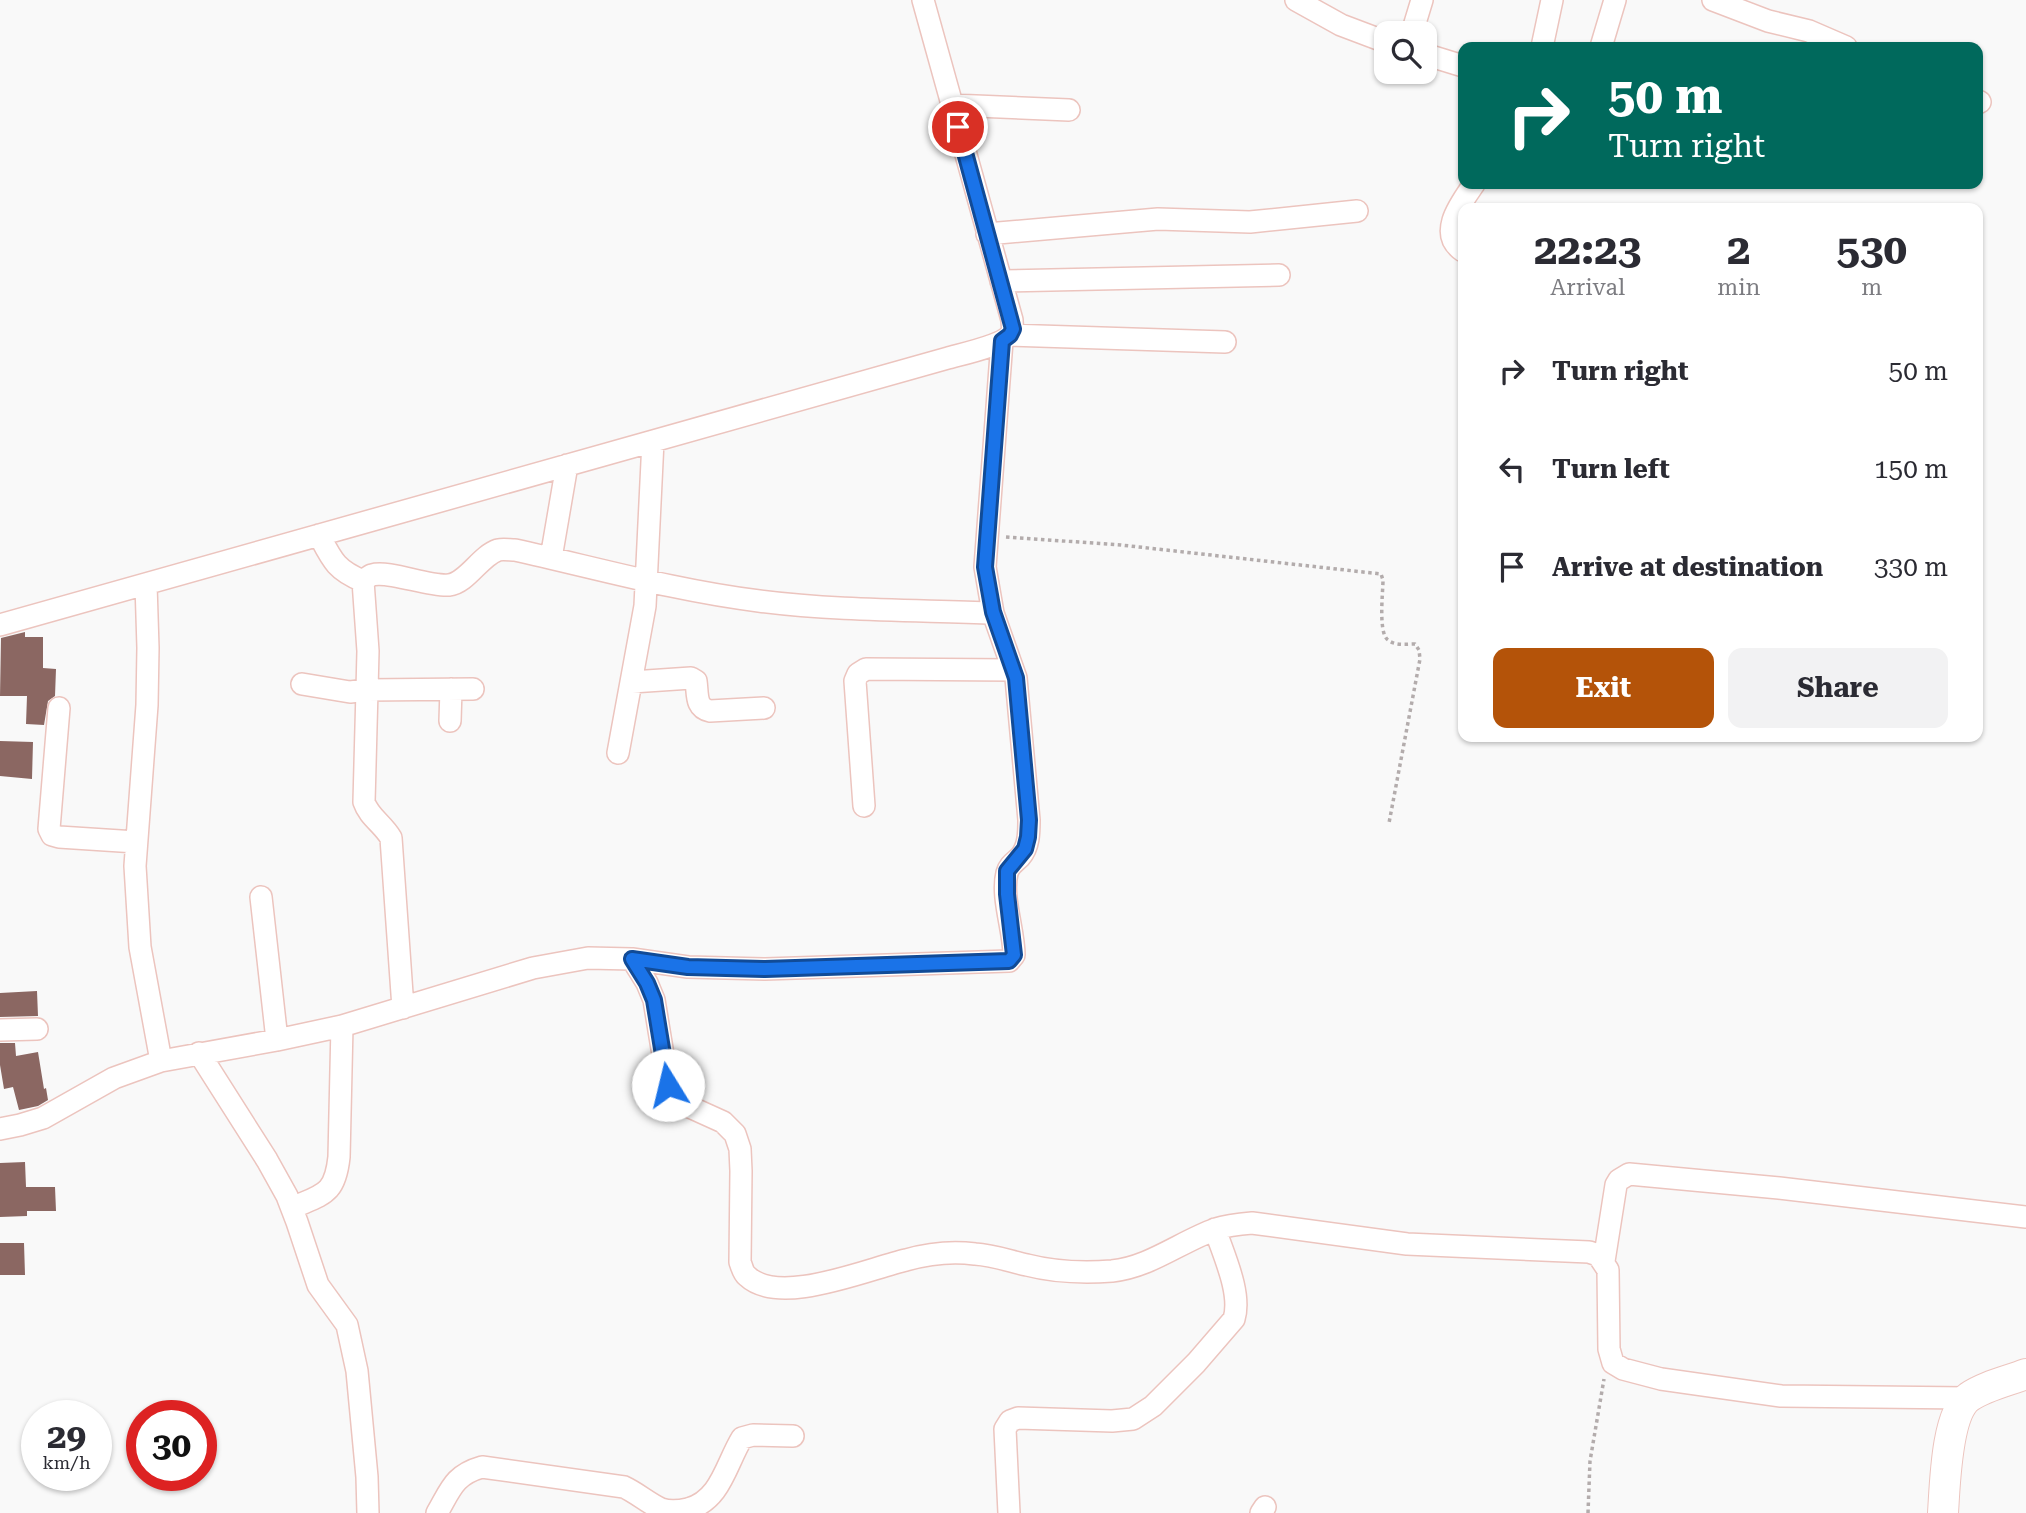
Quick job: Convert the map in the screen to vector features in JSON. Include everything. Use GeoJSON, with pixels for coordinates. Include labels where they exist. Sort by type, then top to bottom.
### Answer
{"type":"FeatureCollection","features":[{"type":"Feature","properties":{"kind":"street"},"geometry":{"type":"LineString","coordinates":[[0,1129],[43,1118],[114,1078],[161,1060],[342,1026],[533,968],[588,958],[632,959],[688,967],[765,969],[1009,961],[1014,955],[1007,871],[1025,849],[1029,820],[1018,692],[993,612],[985,567],[1006,338],[1013,329],[923,0]]}},
{"type":"Feature","properties":{"kind":"street"},"geometry":{"type":"LineString","coordinates":[[1296,0],[1341,24],[1374,37]]}},
{"type":"Feature","properties":{"kind":"street"},"geometry":{"type":"LineString","coordinates":[[1416,21],[1422,0]]}},
{"type":"Feature","properties":{"kind":"street"},"geometry":{"type":"LineString","coordinates":[[1543,42],[1552,0]]}},
{"type":"Feature","properties":{"kind":"street"},"geometry":{"type":"LineString","coordinates":[[1602,42],[1615,0]]}},
{"type":"Feature","properties":{"kind":"street"},"geometry":{"type":"LineString","coordinates":[[1713,0],[1834,42]]}},
{"type":"Feature","properties":{"kind":"street"},"geometry":{"type":"LineString","coordinates":[[1437,58],[1458,64]]}},
{"type":"Feature","properties":{"kind":"street"},"geometry":{"type":"LineString","coordinates":[[951,105],[1069,110]]}},
{"type":"Feature","properties":{"kind":"street"},"geometry":{"type":"LineString","coordinates":[[1458,207],[1452,223],[1452,237],[1458,248]]}},
{"type":"Feature","properties":{"kind":"street"},"geometry":{"type":"LineString","coordinates":[[987,234],[1158,219],[1250,222],[1357,211]]}},
{"type":"Feature","properties":{"kind":"street"},"geometry":{"type":"LineString","coordinates":[[1001,281],[1279,275]]}},
{"type":"Feature","properties":{"kind":"street"},"geometry":{"type":"LineString","coordinates":[[0,625],[948,358],[1006,338],[1225,342]]}},
{"type":"Feature","properties":{"kind":"street"},"geometry":{"type":"LineString","coordinates":[[618,753],[645,606],[653,441]]}},
{"type":"Feature","properties":{"kind":"street"},"geometry":{"type":"LineString","coordinates":[[551,558],[567,465]]}},
{"type":"Feature","properties":{"kind":"street"},"geometry":{"type":"LineString","coordinates":[[319,535],[338,568],[363,581]]}},
{"type":"Feature","properties":{"kind":"street"},"geometry":{"type":"LineString","coordinates":[[363,581],[373,575],[386,575],[452,585],[489,555],[500,550],[515,550],[760,601],[821,607],[993,612]]}},
{"type":"Feature","properties":{"kind":"street"},"geometry":{"type":"LineString","coordinates":[[363,581],[368,652],[364,802],[368,812],[385,828],[391,838],[403,1008]]}},
{"type":"Feature","properties":{"kind":"street"},"geometry":{"type":"LineString","coordinates":[[146,584],[148,692],[135,866],[140,947],[161,1060]]}},
{"type":"Feature","properties":{"kind":"street"},"geometry":{"type":"LineString","coordinates":[[864,806],[855,681],[858,674],[866,669],[1013,670]]}},
{"type":"Feature","properties":{"kind":"street"},"geometry":{"type":"LineString","coordinates":[[632,682],[691,678],[696,681],[699,705],[703,710],[764,708]]}},
{"type":"Feature","properties":{"kind":"street"},"geometry":{"type":"LineString","coordinates":[[302,684],[350,692],[473,689]]}},
{"type":"Feature","properties":{"kind":"street"},"geometry":{"type":"LineString","coordinates":[[450,721],[451,689]]}},
{"type":"Feature","properties":{"kind":"street"},"geometry":{"type":"LineString","coordinates":[[60,708],[48,819],[52,835],[136,842]]}},
{"type":"Feature","properties":{"kind":"street"},"geometry":{"type":"LineString","coordinates":[[261,897],[277,1040]]}},
{"type":"Feature","properties":{"kind":"street"},"geometry":{"type":"LineString","coordinates":[[632,959],[654,1000],[668,1085],[681,1103],[723,1122],[735,1134],[740,1149],[741,1171],[740,1262],[745,1275],[755,1282],[775,1289],[811,1286],[906,1259],[946,1254],[973,1253],[1064,1271],[1112,1270],[1146,1262],[1215,1229],[1232,1224],[1274,1225],[1407,1244],[1589,1252],[1598,1255],[1608,1270],[1609,1349],[1613,1363],[1623,1369],[1661,1379],[1781,1396],[1967,1398]]}},
{"type":"Feature","properties":{"kind":"street"},"geometry":{"type":"LineString","coordinates":[[292,1208],[326,1192],[337,1174],[342,1026]]}},
{"type":"Feature","properties":{"kind":"street"},"geometry":{"type":"LineString","coordinates":[[0,1030],[37,1029]]}},
{"type":"Feature","properties":{"kind":"street"},"geometry":{"type":"LineString","coordinates":[[199,1053],[267,1160],[292,1208],[318,1285],[347,1325],[357,1371],[368,1513]]}},
{"type":"Feature","properties":{"kind":"street"},"geometry":{"type":"LineString","coordinates":[[1604,1261],[1616,1185],[1629,1174],[1779,1188],[2026,1217]]}},
{"type":"Feature","properties":{"kind":"street"},"geometry":{"type":"LineString","coordinates":[[1009,1513],[1005,1429],[1010,1421],[1018,1418],[1112,1421],[1133,1419],[1153,1406],[1196,1363],[1234,1318],[1237,1310],[1234,1290],[1215,1229]]}},
{"type":"Feature","properties":{"kind":"street"},"geometry":{"type":"LineString","coordinates":[[1942,1513],[1948,1445],[1959,1410],[1967,1398],[1977,1392],[2026,1374]]}},
{"type":"Feature","properties":{"kind":"street"},"geometry":{"type":"LineString","coordinates":[[437,1513],[453,1486],[466,1472],[482,1467],[615,1485],[637,1492],[662,1509],[677,1511],[695,1507],[708,1499],[719,1486],[742,1438],[753,1435],[793,1436]]}},
{"type":"Feature","properties":{"kind":"path"},"geometry":{"type":"LineString","coordinates":[[986,536],[1134,547],[1381,573],[1384,635],[1395,643],[1415,644],[1420,659],[1389,823]]}},
{"type":"Feature","properties":{"kind":"path"},"geometry":{"type":"LineString","coordinates":[[1588,1513],[1590,1461],[1609,1349]]}},
{"type":"Feature","properties":{"kind":"building"},"geometry":{"type":"Polygon","coordinates":[[[25,632],[25,637],[43,637],[43,668],[56,669],[55,696],[48,701],[44,725],[26,724],[27,696],[0,696],[1,638],[25,632]]]}},
{"type":"Feature","properties":{"kind":"building"},"geometry":{"type":"Polygon","coordinates":[[[0,741],[33,742],[32,779],[0,776],[0,741]]]}},
{"type":"Feature","properties":{"kind":"building"},"geometry":{"type":"Polygon","coordinates":[[[37,991],[38,1016],[0,1017],[0,993],[37,991]]]}},
{"type":"Feature","properties":{"kind":"building"},"geometry":{"type":"Polygon","coordinates":[[[0,1043],[15,1043],[16,1056],[38,1052],[48,1100],[38,1106],[19,1110],[13,1087],[4,1089],[0,1043]]]}},
{"type":"Feature","properties":{"kind":"building"},"geometry":{"type":"Polygon","coordinates":[[[25,1162],[26,1187],[55,1187],[56,1211],[27,1211],[27,1216],[0,1217],[0,1163],[25,1162]]]}},
{"type":"Feature","properties":{"kind":"building"},"geometry":{"type":"Polygon","coordinates":[[[0,1243],[24,1243],[25,1275],[0,1275],[0,1243]]]}},
{"type":"Feature","properties":{"kind":"route"},"geometry":{"type":"LineString","coordinates":[[668,1085],[654,1000],[632,959],[688,967],[765,969],[1009,961],[1014,955],[1007,871],[1025,849],[1029,820],[1016,678],[993,612],[985,567],[1002,341],[1013,329],[958,127]]}}]}
